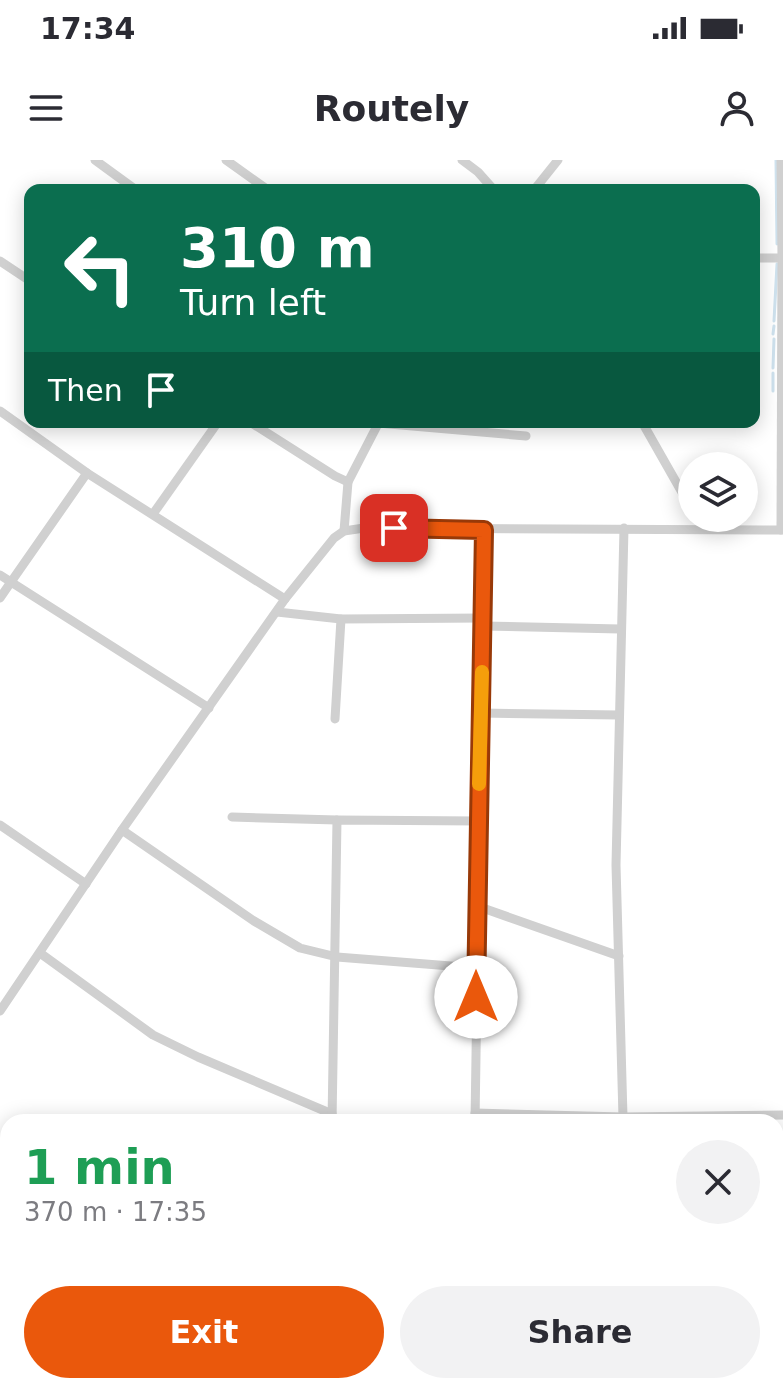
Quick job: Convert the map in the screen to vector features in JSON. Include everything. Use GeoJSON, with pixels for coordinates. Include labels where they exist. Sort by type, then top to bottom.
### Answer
{"type":"FeatureCollection","features":[{"type":"Feature","properties":{"kind":"street"},"geometry":{"type":"LineString","coordinates":[[95,160],[128,184]]}},
{"type":"Feature","properties":{"kind":"street"},"geometry":{"type":"LineString","coordinates":[[226,160],[260,184]]}},
{"type":"Feature","properties":{"kind":"street"},"geometry":{"type":"LineString","coordinates":[[462,160],[478,172]]}},
{"type":"Feature","properties":{"kind":"street"},"geometry":{"type":"LineString","coordinates":[[469,160],[489,184]]}},
{"type":"Feature","properties":{"kind":"street"},"geometry":{"type":"LineString","coordinates":[[539,184],[558,160]]}},
{"type":"Feature","properties":{"kind":"street"},"geometry":{"type":"LineString","coordinates":[[758,530],[782,530],[781,160]]}},
{"type":"Feature","properties":{"kind":"street"},"geometry":{"type":"LineString","coordinates":[[760,258],[782,258]]}},
{"type":"Feature","properties":{"kind":"street"},"geometry":{"type":"LineString","coordinates":[[0,261],[24,277]]}},
{"type":"Feature","properties":{"kind":"street"},"geometry":{"type":"LineString","coordinates":[[0,411],[87,473],[285,599]]}},
{"type":"Feature","properties":{"kind":"street"},"geometry":{"type":"LineString","coordinates":[[153,514],[214,428]]}},
{"type":"Feature","properties":{"kind":"street"},"geometry":{"type":"LineString","coordinates":[[259,428],[348,482]]}},
{"type":"Feature","properties":{"kind":"street"},"geometry":{"type":"LineString","coordinates":[[344,531],[348,482],[375,428]]}},
{"type":"Feature","properties":{"kind":"street"},"geometry":{"type":"LineString","coordinates":[[435,428],[526,436]]}},
{"type":"Feature","properties":{"kind":"street"},"geometry":{"type":"LineString","coordinates":[[645,428],[678,485]]}},
{"type":"Feature","properties":{"kind":"street"},"geometry":{"type":"LineString","coordinates":[[0,598],[87,473]]}},
{"type":"Feature","properties":{"kind":"street"},"geometry":{"type":"LineString","coordinates":[[0,1011],[122,830],[285,599],[334,538],[344,531],[364,528],[678,529]]}},
{"type":"Feature","properties":{"kind":"street"},"geometry":{"type":"LineString","coordinates":[[623,1114],[616,865],[624,528]]}},
{"type":"Feature","properties":{"kind":"street"},"geometry":{"type":"LineString","coordinates":[[475,1114],[484,530]]}},
{"type":"Feature","properties":{"kind":"street"},"geometry":{"type":"LineString","coordinates":[[0,575],[209,708]]}},
{"type":"Feature","properties":{"kind":"street"},"geometry":{"type":"LineString","coordinates":[[277,612],[341,619],[620,629]]}},
{"type":"Feature","properties":{"kind":"street"},"geometry":{"type":"LineString","coordinates":[[335,719],[341,619]]}},
{"type":"Feature","properties":{"kind":"street"},"geometry":{"type":"LineString","coordinates":[[481,713],[619,715]]}},
{"type":"Feature","properties":{"kind":"street"},"geometry":{"type":"LineString","coordinates":[[232,817],[478,821]]}},
{"type":"Feature","properties":{"kind":"street"},"geometry":{"type":"LineString","coordinates":[[332,1114],[337,820]]}},
{"type":"Feature","properties":{"kind":"street"},"geometry":{"type":"LineString","coordinates":[[0,825],[86,884]]}},
{"type":"Feature","properties":{"kind":"street"},"geometry":{"type":"LineString","coordinates":[[122,830],[254,921],[300,948],[337,957],[476,968]]}},
{"type":"Feature","properties":{"kind":"street"},"geometry":{"type":"LineString","coordinates":[[477,906],[619,956]]}},
{"type":"Feature","properties":{"kind":"street"},"geometry":{"type":"LineString","coordinates":[[40,953],[153,1035],[323,1114]]}},
{"type":"Feature","properties":{"kind":"waterway"},"geometry":{"type":"LineString","coordinates":[[776,160],[777,244]]}},
{"type":"Feature","properties":{"kind":"waterway"},"geometry":{"type":"LineString","coordinates":[[774,321],[777,264]]}},
{"type":"Feature","properties":{"kind":"waterway"},"geometry":{"type":"LineString","coordinates":[[773,334],[774,326]]}},
{"type":"Feature","properties":{"kind":"waterway"},"geometry":{"type":"LineString","coordinates":[[773,368],[774,339]]}},
{"type":"Feature","properties":{"kind":"waterway"},"geometry":{"type":"LineString","coordinates":[[773,373],[773,391]]}},
{"type":"Feature","properties":{"kind":"slow traffic"},"geometry":{"type":"LineString","coordinates":[[479,784],[482,672]]}},
{"type":"Feature","properties":{"kind":"route"},"geometry":{"type":"LineString","coordinates":[[394,528],[484,530],[476,997]]}}]}
